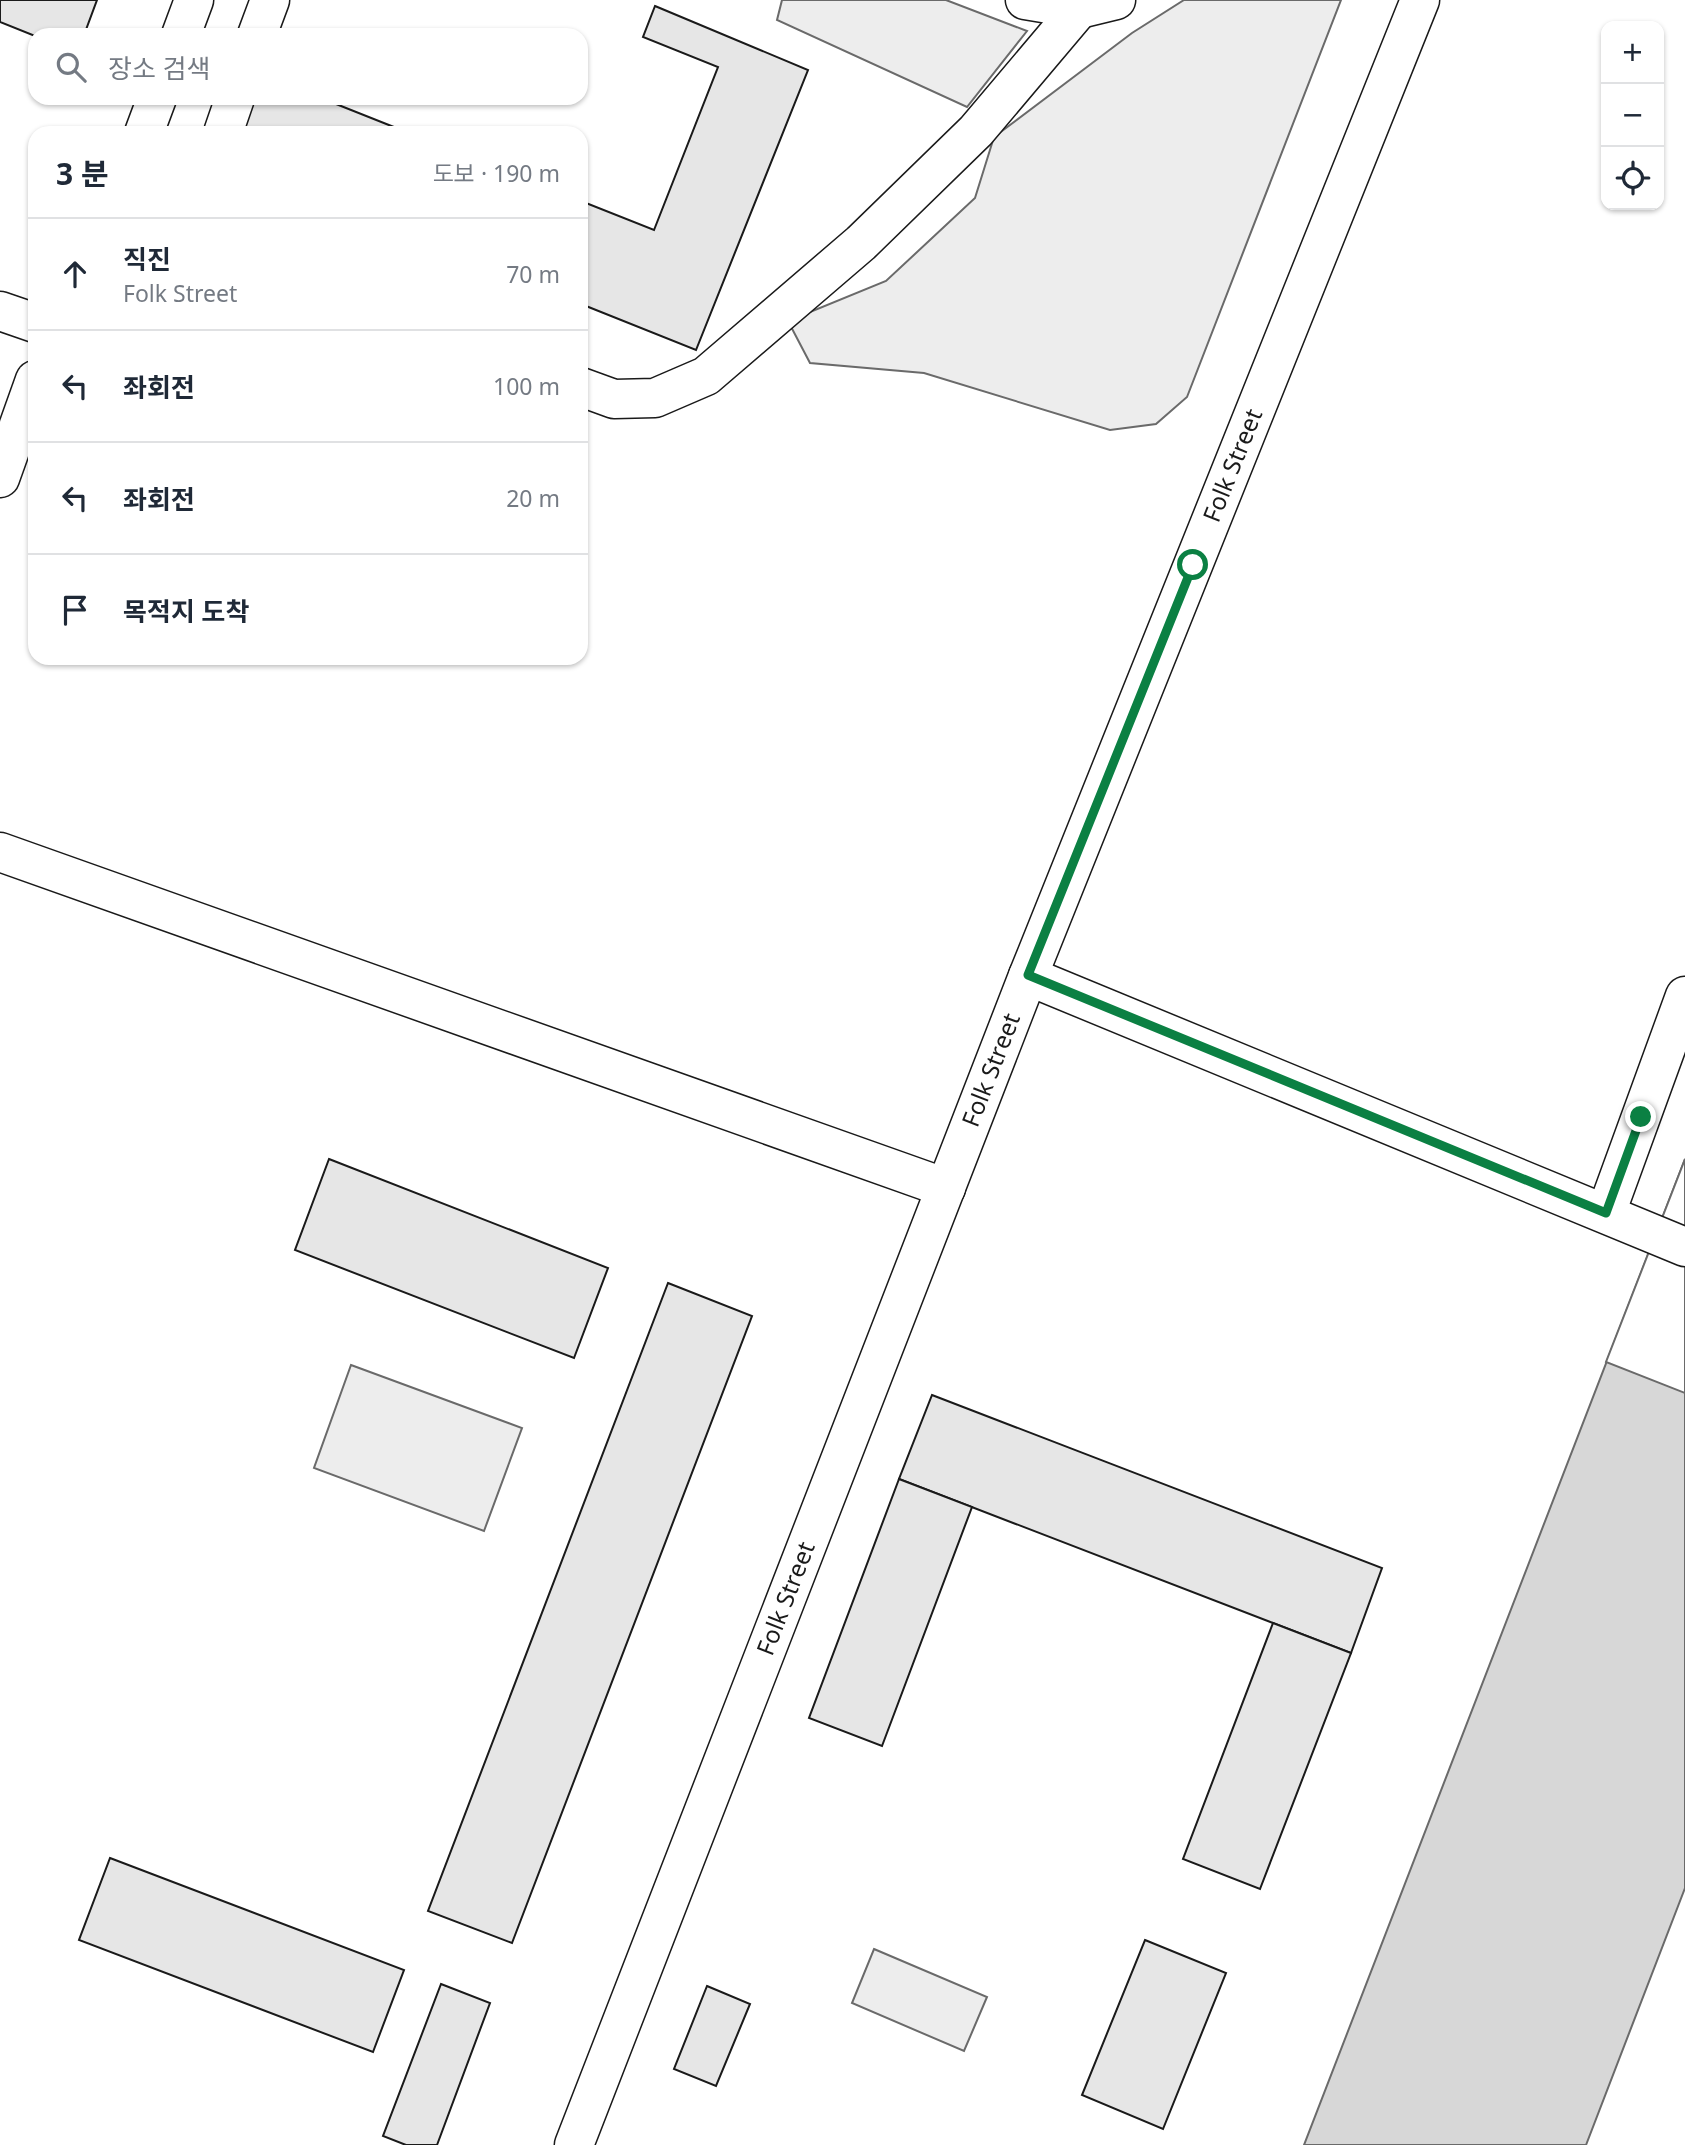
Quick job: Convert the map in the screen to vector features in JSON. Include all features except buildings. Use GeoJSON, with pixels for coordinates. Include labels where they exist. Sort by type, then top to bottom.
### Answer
{"type":"FeatureCollection","features":[{"type":"Feature","properties":{"kind":"street"},"geometry":{"type":"LineString","coordinates":[[184,28],[194,0]]}},
{"type":"Feature","properties":{"kind":"street"},"geometry":{"type":"LineString","coordinates":[[260,28],[270,0]]}},
{"type":"Feature","properties":{"kind":"street"},"geometry":{"type":"LineString","coordinates":[[1025,0],[1080,4],[1116,0]]}},
{"type":"Feature","properties":{"kind":"street","name":"Folk Street"},"geometry":{"type":"LineString","coordinates":[[574,2145],[1028,975],[1420,0]]}},
{"type":"Feature","properties":{"kind":"street"},"geometry":{"type":"LineString","coordinates":[[588,390],[614,399],[655,398],[706,376],[861,243],[976,131],[1080,4]]}},
{"type":"Feature","properties":{"kind":"street"},"geometry":{"type":"LineString","coordinates":[[147,126],[154,105]]}},
{"type":"Feature","properties":{"kind":"street"},"geometry":{"type":"LineString","coordinates":[[225,126],[233,105]]}},
{"type":"Feature","properties":{"kind":"street"},"geometry":{"type":"LineString","coordinates":[[0,311],[28,321]]}},
{"type":"Feature","properties":{"kind":"street"},"geometry":{"type":"LineString","coordinates":[[0,478],[28,400]]}},
{"type":"Feature","properties":{"kind":"street"},"geometry":{"type":"LineString","coordinates":[[0,852],[946,1188]]}},
{"type":"Feature","properties":{"kind":"street"},"geometry":{"type":"LineString","coordinates":[[1028,975],[1685,1247]]}},
{"type":"Feature","properties":{"kind":"street"},"geometry":{"type":"LineString","coordinates":[[1606,1213],[1685,996]]}},
{"type":"Feature","properties":{"kind":"shaded area"},"geometry":{"type":"Polygon","coordinates":[[[782,0],[946,0],[1027,31],[967,107],[777,20],[782,0]]]}},
{"type":"Feature","properties":{"kind":"shaded area"},"geometry":{"type":"Polygon","coordinates":[[[1184,0],[1341,0],[1187,397],[1156,424],[1110,430],[924,373],[810,363],[788,321],[886,281],[975,198],[994,137],[1132,33],[1184,0]]]}},
{"type":"Feature","properties":{"kind":"shaded area"},"geometry":{"type":"Polygon","coordinates":[[[1685,1159],[1685,1888],[1586,2145],[1304,2145],[1685,1159]]]}},
{"type":"Feature","properties":{"kind":"shaded area"},"geometry":{"type":"Polygon","coordinates":[[[351,1365],[522,1428],[484,1531],[314,1468],[351,1365]]]}},
{"type":"Feature","properties":{"kind":"shaded area"},"geometry":{"type":"Polygon","coordinates":[[[874,1949],[987,1997],[964,2051],[852,2003],[874,1949]]]}},
{"type":"Feature","properties":{"kind":"pier"},"geometry":{"type":"Polygon","coordinates":[[[1685,1159],[1685,1393],[1606,1362],[1685,1159]]]}},
{"type":"Feature","properties":{"kind":"route"},"geometry":{"type":"LineString","coordinates":[[1193,565],[1028,975],[1606,1213],[1641,1117]]}}]}
